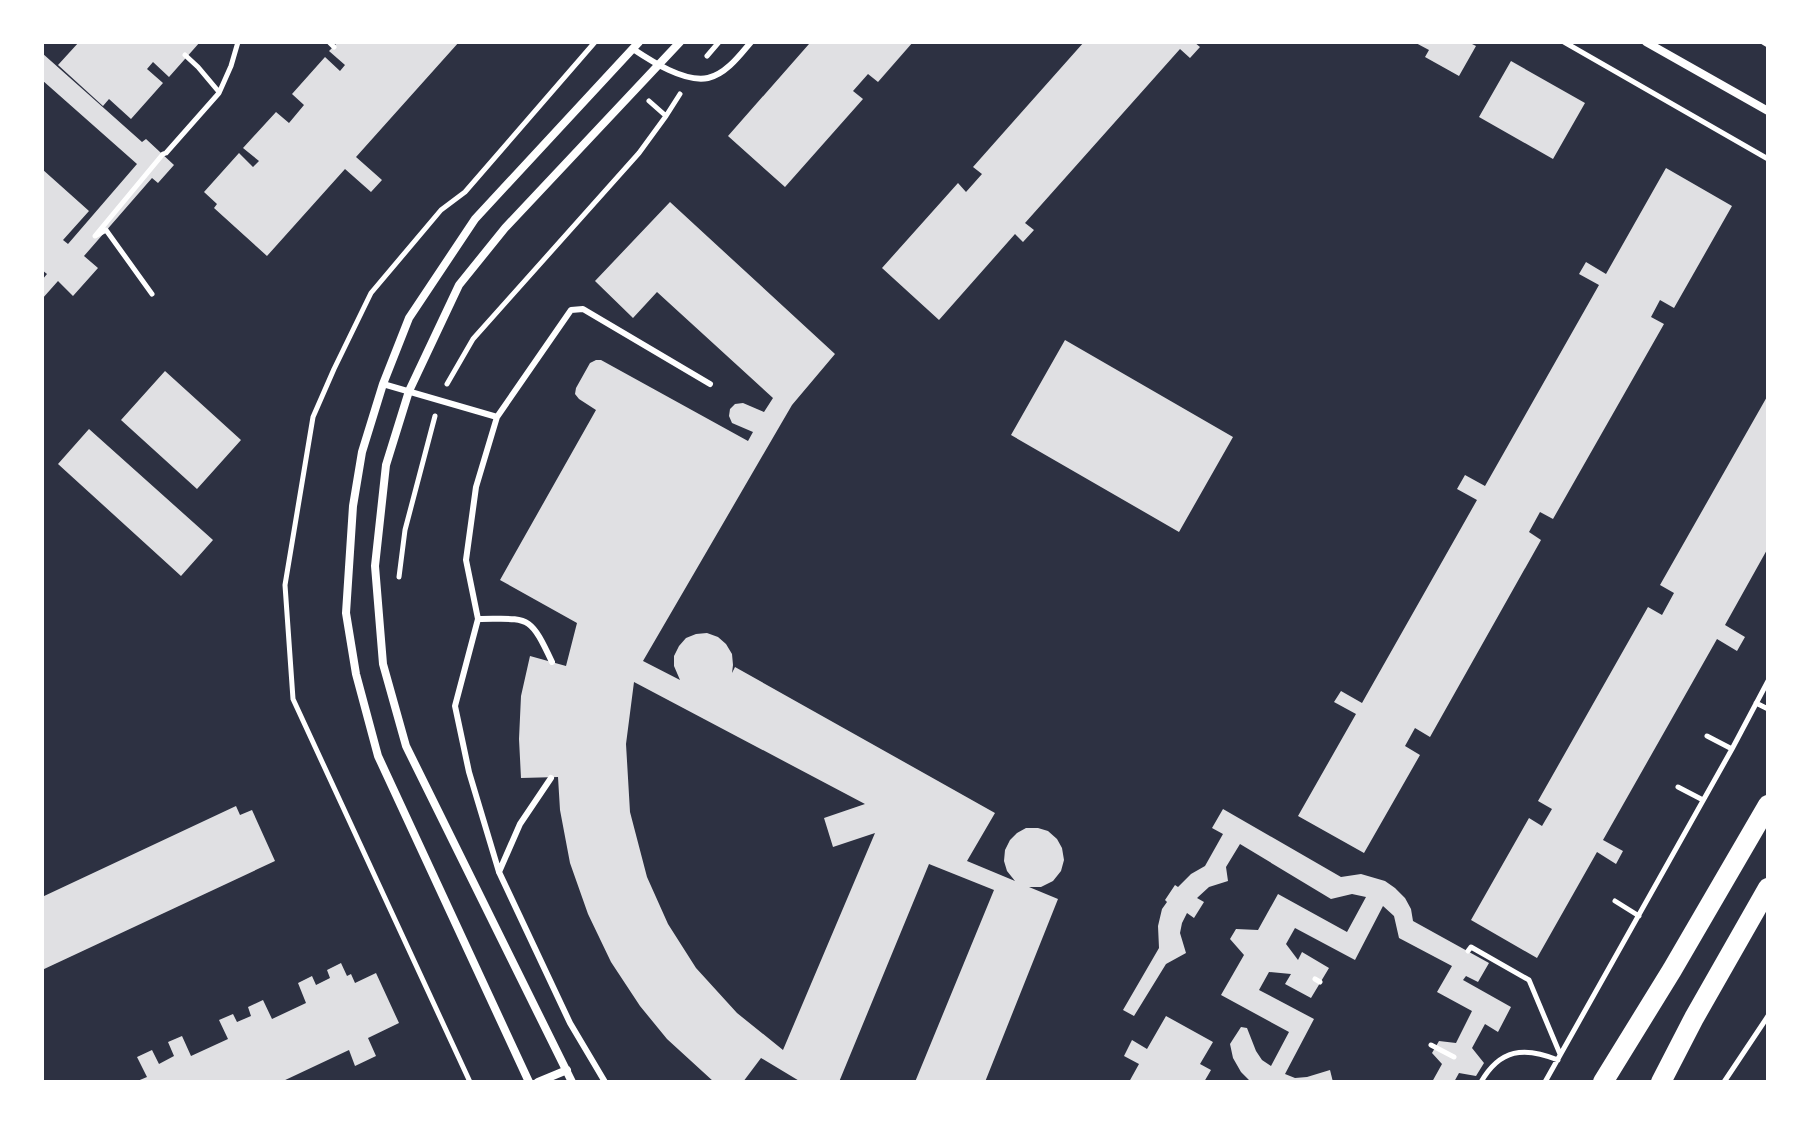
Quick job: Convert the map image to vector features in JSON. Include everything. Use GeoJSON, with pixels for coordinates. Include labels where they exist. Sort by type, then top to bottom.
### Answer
{"type":"FeatureCollection","features":[{"type":"Feature","properties":{"kind":"main road"},"geometry":{"type":"LineString","coordinates":[[1603,1082],[1768,805]]}},
{"type":"Feature","properties":{"kind":"main road"},"geometry":{"type":"LineString","coordinates":[[1661,1082],[1768,888]]}},
{"type":"Feature","properties":{"kind":"street"},"geometry":{"type":"LineString","coordinates":[[572,1082],[406,746],[383,664],[375,566],[386,465],[409,391],[459,285],[505,228],[680,42]]}},
{"type":"Feature","properties":{"kind":"street"},"geometry":{"type":"LineString","coordinates":[[1646,42],[1768,111]]}},
{"type":"Feature","properties":{"kind":"street"},"geometry":{"type":"LineString","coordinates":[[529,1082],[378,756],[356,674],[346,613],[353,506],[362,452],[383,384],[409,318],[475,219],[636,46]]}},
{"type":"Feature","properties":{"kind":"street"},"geometry":{"type":"LineString","coordinates":[[538,1082],[567,1070]]}},
{"type":"Feature","properties":{"kind":"lane"},"geometry":{"type":"LineString","coordinates":[[636,46],[658,66],[707,79],[722,72],[751,42]]}},
{"type":"Feature","properties":{"kind":"lane"},"geometry":{"type":"LineString","coordinates":[[605,1082],[570,1023],[499,872],[469,772],[455,706],[478,619],[466,560],[476,487],[497,417],[571,310],[583,309],[710,384]]}},
{"type":"Feature","properties":{"kind":"lane"},"geometry":{"type":"LineString","coordinates":[[383,384],[497,417]]}},
{"type":"Feature","properties":{"kind":"lane"},"geometry":{"type":"LineString","coordinates":[[478,619],[521,619],[536,630],[552,662]]}},
{"type":"Feature","properties":{"kind":"lane"},"geometry":{"type":"LineString","coordinates":[[499,872],[520,824],[551,778]]}},
{"type":"Feature","properties":{"kind":"path"},"geometry":{"type":"LineString","coordinates":[[152,294],[106,230],[95,236],[219,93],[238,42]]}},
{"type":"Feature","properties":{"kind":"path"},"geometry":{"type":"LineString","coordinates":[[1564,42],[1768,159]]}},
{"type":"Feature","properties":{"kind":"path"},"geometry":{"type":"LineString","coordinates":[[1763,42],[1768,45]]}},
{"type":"Feature","properties":{"kind":"path"},"geometry":{"type":"LineString","coordinates":[[185,55],[219,93]]}},
{"type":"Feature","properties":{"kind":"path"},"geometry":{"type":"LineString","coordinates":[[1545,1082],[1768,681]]}},
{"type":"Feature","properties":{"kind":"path"},"geometry":{"type":"LineString","coordinates":[[1756,703],[1768,709]]}},
{"type":"Feature","properties":{"kind":"path"},"geometry":{"type":"LineString","coordinates":[[1707,736],[1732,749]]}},
{"type":"Feature","properties":{"kind":"path"},"geometry":{"type":"LineString","coordinates":[[1678,787],[1703,800]]}},
{"type":"Feature","properties":{"kind":"path"},"geometry":{"type":"LineString","coordinates":[[1615,901],[1639,916]]}},
{"type":"Feature","properties":{"kind":"path"},"geometry":{"type":"LineString","coordinates":[[1468,951],[1471,947],[1529,980],[1559,1058]]}},
{"type":"Feature","properties":{"kind":"path"},"geometry":{"type":"LineString","coordinates":[[1724,1082],[1768,1016]]}},
{"type":"Feature","properties":{"kind":"path"},"geometry":{"type":"LineString","coordinates":[[1431,1045],[1454,1057]]}},
{"type":"Feature","properties":{"kind":"path"},"geometry":{"type":"LineString","coordinates":[[1481,1082],[1489,1068],[1502,1057],[1522,1051],[1559,1058]]}},
{"type":"Feature","properties":{"kind":"building"},"geometry":{"type":"Polygon","coordinates":[[[79,42],[200,42],[169,77],[153,62],[147,69],[163,83],[131,119],[109,99],[103,106],[58,65],[79,42]]]}},
{"type":"Feature","properties":{"kind":"building"},"geometry":{"type":"Polygon","coordinates":[[[338,42],[459,42],[356,157],[382,180],[371,192],[345,169],[267,256],[214,208],[217,204],[204,192],[239,153],[253,167],[259,161],[243,148],[276,112],[289,123],[304,105],[292,94],[325,57],[340,71],[345,65],[329,51],[338,42]]]}},
{"type":"Feature","properties":{"kind":"building"},"geometry":{"type":"Polygon","coordinates":[[[807,42],[913,42],[878,82],[868,74],[853,91],[863,99],[785,187],[728,136],[809,44],[807,42]]]}},
{"type":"Feature","properties":{"kind":"building"},"geometry":{"type":"Polygon","coordinates":[[[1084,42],[1194,42],[1200,47],[1190,58],[1180,49],[1025,223],[1034,230],[1023,242],[1015,234],[939,320],[882,268],[958,183],[966,192],[982,174],[973,167],[1084,42]]]}},
{"type":"Feature","properties":{"kind":"building"},"geometry":{"type":"Polygon","coordinates":[[[1414,42],[1468,42],[1476,46],[1459,76],[1425,57],[1429,50],[1414,42]]]}},
{"type":"Feature","properties":{"kind":"building"},"geometry":{"type":"Polygon","coordinates":[[[42,53],[142,142],[146,139],[174,165],[158,183],[152,178],[84,256],[98,268],[73,296],[58,281],[42,299],[42,280],[47,274],[42,270],[42,169],[89,211],[63,240],[68,244],[137,164],[42,80],[42,53]]]}},
{"type":"Feature","properties":{"kind":"building"},"geometry":{"type":"Polygon","coordinates":[[[1511,61],[1585,103],[1553,159],[1479,117],[1511,61]]]}},
{"type":"Feature","properties":{"kind":"building"},"geometry":{"type":"Polygon","coordinates":[[[1666,168],[1732,206],[1674,308],[1660,300],[1651,317],[1664,324],[1553,519],[1540,512],[1529,532],[1541,540],[1430,737],[1415,728],[1405,746],[1420,755],[1364,853],[1298,816],[1356,714],[1334,702],[1341,691],[1362,703],[1477,500],[1457,489],[1465,475],[1485,486],[1599,285],[1579,274],[1586,262],[1606,274],[1666,168]]]}},
{"type":"Feature","properties":{"kind":"building"},"geometry":{"type":"Polygon","coordinates":[[[670,202],[835,354],[792,405],[643,661],[680,680],[674,666],[674,656],[686,638],[707,633],[718,637],[732,654],[732,673],[735,667],[995,813],[967,861],[1015,881],[1004,861],[1005,850],[1017,833],[1026,828],[1038,828],[1048,831],[1057,839],[1064,860],[1061,871],[1053,881],[1041,887],[1029,887],[1058,899],[985,1082],[915,1082],[994,890],[929,864],[839,1082],[801,1082],[761,1058],[743,1082],[714,1082],[667,1039],[640,1006],[611,962],[588,914],[570,863],[560,810],[558,777],[521,778],[521,696],[530,656],[566,666],[577,623],[500,580],[596,410],[575,394],[590,363],[601,360],[748,441],[753,432],[732,423],[730,409],[735,404],[743,403],[764,412],[773,398],[657,292],[633,318],[595,281],[670,202]],[[634,682],[626,744],[630,812],[647,877],[668,924],[696,968],[737,1013],[783,1050],[875,833],[833,847],[824,818],[865,804],[634,682]]]}},
{"type":"Feature","properties":{"kind":"building"},"geometry":{"type":"Polygon","coordinates":[[[1065,340],[1233,437],[1179,532],[1011,435],[1065,340]]]}},
{"type":"Feature","properties":{"kind":"building"},"geometry":{"type":"Polygon","coordinates":[[[165,371],[241,440],[197,489],[121,420],[165,371]]]}},
{"type":"Feature","properties":{"kind":"building"},"geometry":{"type":"Polygon","coordinates":[[[1768,395],[1768,548],[1725,625],[1745,637],[1737,651],[1717,639],[1603,840],[1623,851],[1616,864],[1597,852],[1537,958],[1471,920],[1529,818],[1542,826],[1552,809],[1538,801],[1648,607],[1662,615],[1674,593],[1660,585],[1768,395]]]}},
{"type":"Feature","properties":{"kind":"building"},"geometry":{"type":"Polygon","coordinates":[[[89,429],[213,540],[181,576],[58,464],[89,429]]]}},
{"type":"Feature","properties":{"kind":"building"},"geometry":{"type":"Polygon","coordinates":[[[236,806],[240,815],[252,810],[275,861],[42,970],[42,897],[236,806]]]}},
{"type":"Feature","properties":{"kind":"building"},"geometry":{"type":"Polygon","coordinates":[[[1223,809],[1341,877],[1361,874],[1385,881],[1405,898],[1413,921],[1489,963],[1478,982],[1466,976],[1463,980],[1511,1007],[1498,1032],[1485,1024],[1472,1048],[1484,1063],[1476,1076],[1459,1073],[1454,1082],[1432,1082],[1442,1064],[1432,1053],[1439,1041],[1456,1043],[1472,1011],[1437,992],[1452,966],[1399,938],[1394,916],[1383,906],[1355,960],[1295,928],[1286,944],[1298,960],[1302,952],[1329,968],[1311,998],[1285,984],[1291,974],[1269,972],[1259,990],[1314,1019],[1285,1074],[1295,1078],[1307,1077],[1330,1070],[1333,1082],[1251,1082],[1233,1058],[1230,1044],[1241,1027],[1247,1028],[1256,1051],[1271,1066],[1289,1032],[1221,995],[1244,955],[1230,939],[1236,929],[1258,930],[1278,894],[1347,932],[1366,897],[1352,894],[1331,899],[1240,844],[1226,867],[1228,881],[1209,887],[1197,898],[1204,902],[1194,918],[1187,913],[1182,923],[1180,933],[1186,953],[1166,964],[1134,1016],[1123,1010],[1159,948],[1158,926],[1167,902],[1165,900],[1175,885],[1178,887],[1205,866],[1223,834],[1212,828],[1223,809]]]}},
{"type":"Feature","properties":{"kind":"building"},"geometry":{"type":"Polygon","coordinates":[[[341,963],[347,976],[351,974],[355,983],[376,973],[399,1023],[368,1038],[376,1056],[355,1066],[349,1050],[281,1082],[135,1082],[147,1077],[137,1057],[152,1050],[159,1064],[174,1056],[168,1042],[182,1036],[191,1056],[228,1039],[219,1020],[233,1014],[237,1022],[251,1016],[248,1007],[263,1000],[272,1019],[306,1003],[298,983],[312,976],[316,985],[330,978],[327,970],[341,963]]]}},
{"type":"Feature","properties":{"kind":"building"},"geometry":{"type":"Polygon","coordinates":[[[1166,1016],[1213,1042],[1200,1064],[1211,1070],[1204,1082],[1129,1082],[1139,1064],[1124,1056],[1132,1040],[1147,1049],[1166,1016]]]}}]}
